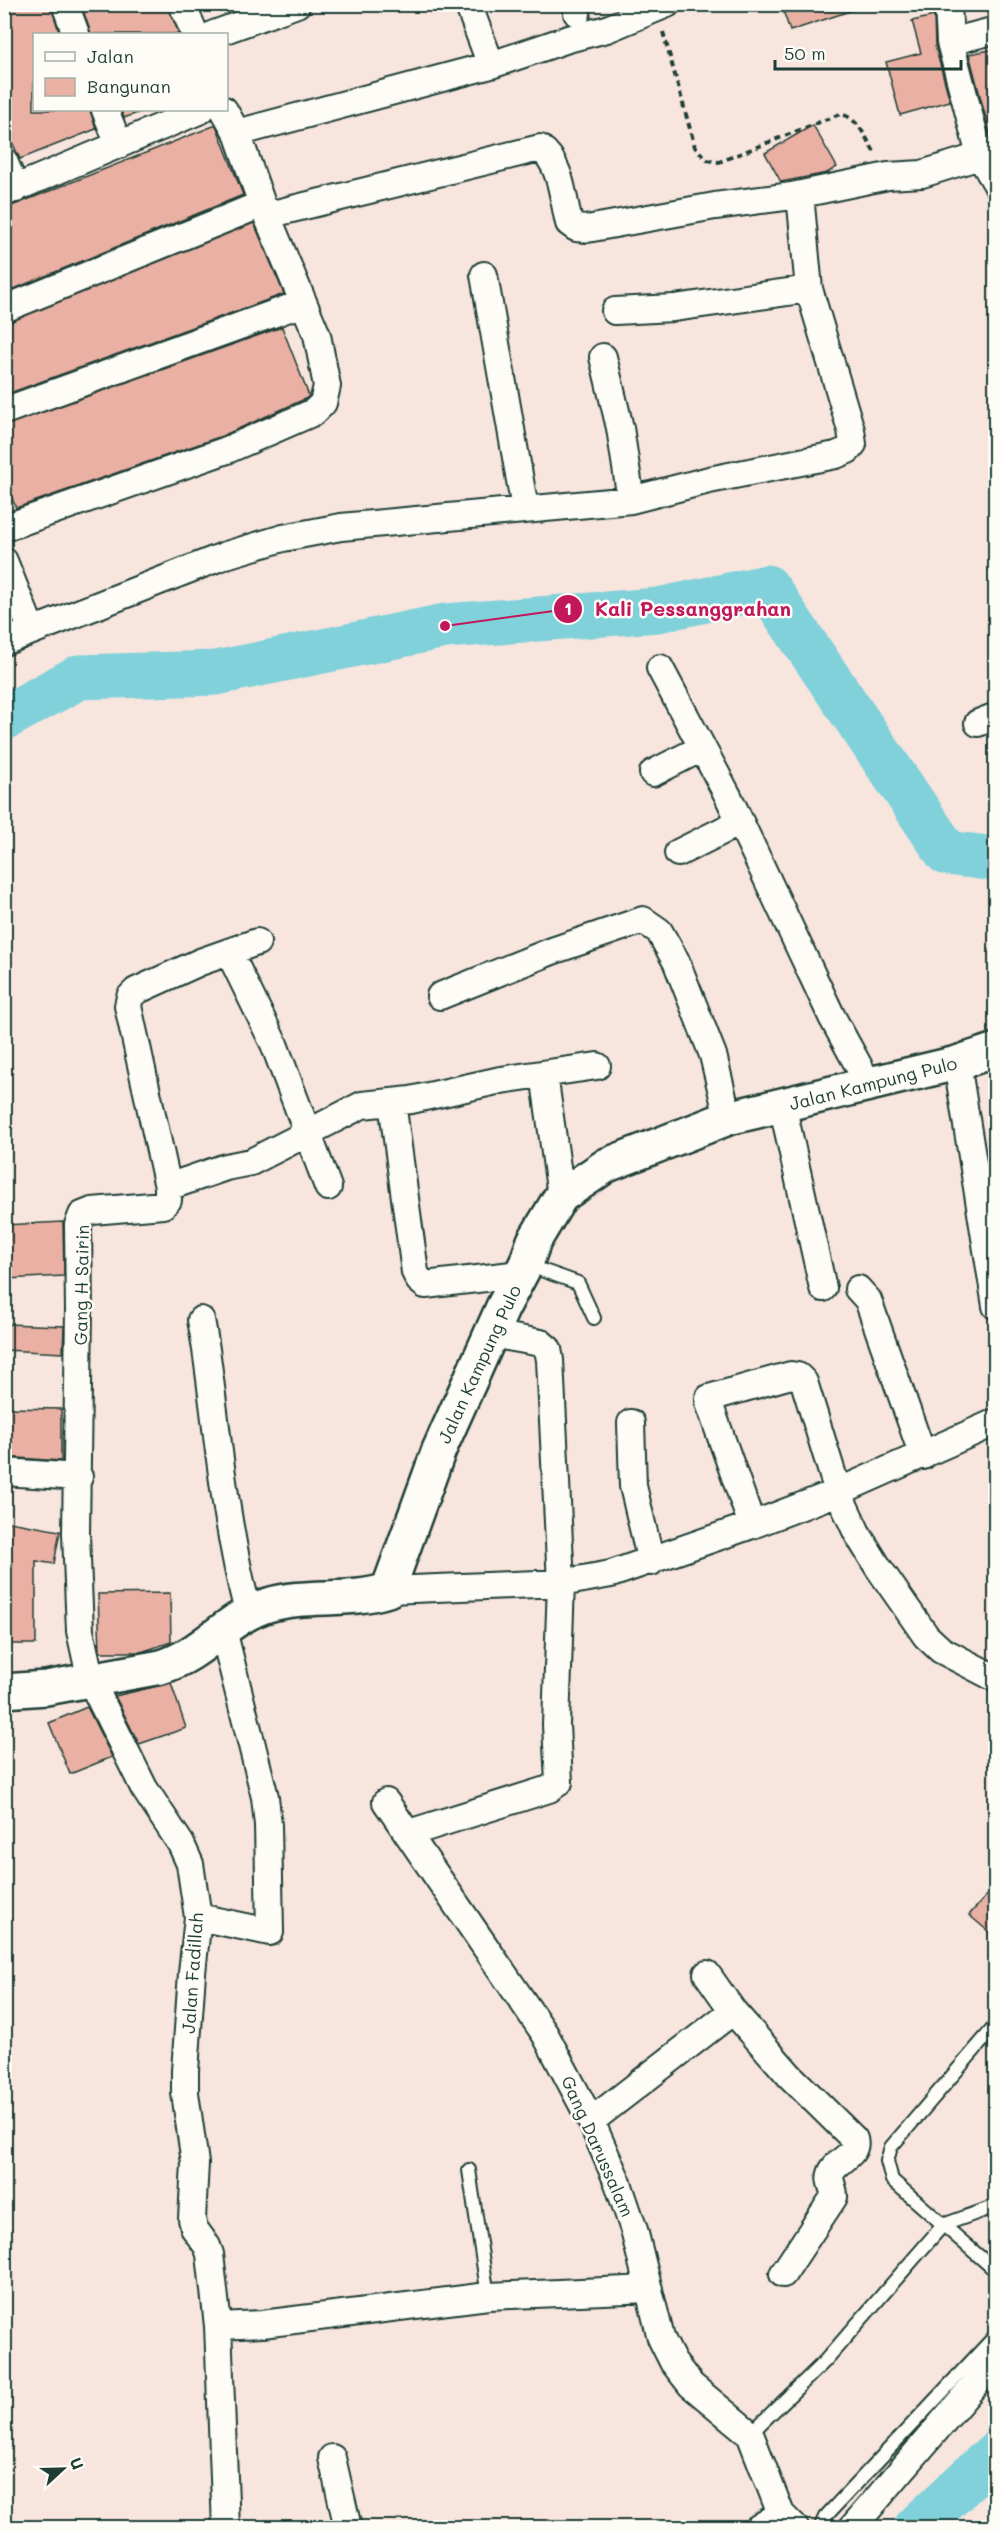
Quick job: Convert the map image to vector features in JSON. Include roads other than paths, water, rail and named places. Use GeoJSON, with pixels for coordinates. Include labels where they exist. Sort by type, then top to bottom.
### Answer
{"type":"FeatureCollection","features":[{"type":"Feature","properties":{"kind":"street"},"geometry":{"type":"LineString","coordinates":[[65,4],[76,33]]}},
{"type":"Feature","properties":{"kind":"street"},"geometry":{"type":"LineString","coordinates":[[182,4],[195,33]]}},
{"type":"Feature","properties":{"kind":"street"},"geometry":{"type":"LineString","coordinates":[[217,33],[297,4]]}},
{"type":"Feature","properties":{"kind":"street"},"geometry":{"type":"LineString","coordinates":[[468,4],[491,65]]}},
{"type":"Feature","properties":{"kind":"street"},"geometry":{"type":"LineString","coordinates":[[948,4],[950,42],[980,156],[996,183]]}},
{"type":"Feature","properties":{"kind":"street"},"geometry":{"type":"LineString","coordinates":[[237,133],[491,65],[607,28],[662,6]]}},
{"type":"Feature","properties":{"kind":"street"},"geometry":{"type":"LineString","coordinates":[[950,42],[996,30]]}},
{"type":"Feature","properties":{"kind":"street"},"geometry":{"type":"LineString","coordinates":[[105,111],[119,145]]}},
{"type":"Feature","properties":{"kind":"street"},"geometry":{"type":"LineString","coordinates":[[4,161],[10,191],[199,111]]}},
{"type":"Feature","properties":{"kind":"street"},"geometry":{"type":"LineString","coordinates":[[4,528],[227,450],[314,412],[323,403],[327,386],[317,335],[265,209],[237,133],[225,111]]}},
{"type":"Feature","properties":{"kind":"street"},"geometry":{"type":"LineString","coordinates":[[4,309],[265,209],[540,148],[548,154],[554,164],[569,223],[576,228],[587,229],[715,206],[801,195],[888,176],[922,174],[980,156]]}},
{"type":"Feature","properties":{"kind":"street"},"geometry":{"type":"LineString","coordinates":[[4,642],[226,555],[283,538],[341,527],[631,500],[709,480],[836,455],[848,450],[854,444],[809,289],[801,195]]}},
{"type":"Feature","properties":{"kind":"street"},"geometry":{"type":"LineString","coordinates":[[484,275],[525,510]]}},
{"type":"Feature","properties":{"kind":"street"},"geometry":{"type":"LineString","coordinates":[[615,311],[674,308],[809,289]]}},
{"type":"Feature","properties":{"kind":"street"},"geometry":{"type":"LineString","coordinates":[[4,411],[303,303]]}},
{"type":"Feature","properties":{"kind":"street"},"geometry":{"type":"LineString","coordinates":[[603,357],[620,428],[631,500]]}},
{"type":"Feature","properties":{"kind":"street"},"geometry":{"type":"LineString","coordinates":[[4,561],[32,631]]}},
{"type":"Feature","properties":{"kind":"street"},"geometry":{"type":"LineString","coordinates":[[660,668],[740,822],[832,1017],[868,1085]]}},
{"type":"Feature","properties":{"kind":"street"},"geometry":{"type":"LineString","coordinates":[[653,773],[702,748]]}},
{"type":"Feature","properties":{"kind":"street"},"geometry":{"type":"LineString","coordinates":[[678,853],[740,822]]}},
{"type":"Feature","properties":{"kind":"street"},"geometry":{"type":"LineString","coordinates":[[440,996],[552,951],[643,920],[659,931],[676,961],[713,1056],[728,1118]]}},
{"type":"Feature","properties":{"kind":"street"},"geometry":{"type":"LineString","coordinates":[[257,942],[190,967],[136,991],[130,997],[129,1006],[168,1187],[226,1167],[251,1162],[362,1105],[392,1102],[597,1066]]}},
{"type":"Feature","properties":{"kind":"street"},"geometry":{"type":"LineString","coordinates":[[229,952],[274,1044],[328,1187]]}},
{"type":"Feature","properties":{"kind":"street","name":"Jalan Kampung Pulo"},"geometry":{"type":"LineString","coordinates":[[388,1590],[439,1450],[534,1241],[561,1196],[606,1165],[728,1118],[957,1063],[996,1050]]}},
{"type":"Feature","properties":{"kind":"street"},"geometry":{"type":"LineString","coordinates":[[957,1063],[995,1304]]}},
{"type":"Feature","properties":{"kind":"street"},"geometry":{"type":"LineString","coordinates":[[544,1074],[561,1196]]}},
{"type":"Feature","properties":{"kind":"street"},"geometry":{"type":"LineString","coordinates":[[392,1102],[418,1280],[425,1285],[523,1269]]}},
{"type":"Feature","properties":{"kind":"street"},"geometry":{"type":"LineString","coordinates":[[782,1104],[823,1288]]}},
{"type":"Feature","properties":{"kind":"street","name":"Gang H Sairin"},"geometry":{"type":"LineString","coordinates":[[91,1681],[80,1631],[76,1534],[79,1477],[78,1225],[82,1215],[92,1211],[163,1205],[168,1200],[168,1187]]}},
{"type":"Feature","properties":{"kind":"street"},"geometry":{"type":"LineString","coordinates":[[858,1289],[868,1300],[923,1456]]}},
{"type":"Feature","properties":{"kind":"street"},"geometry":{"type":"LineString","coordinates":[[198,1917],[270,1932],[268,1825],[265,1797],[236,1621],[234,1556],[213,1408],[209,1360],[201,1320]]}},
{"type":"Feature","properties":{"kind":"street"},"geometry":{"type":"LineString","coordinates":[[409,1833],[549,1789],[559,1782],[556,1725],[561,1583],[548,1349],[541,1343],[491,1334]]}},
{"type":"Feature","properties":{"kind":"street"},"geometry":{"type":"LineString","coordinates":[[753,1525],[709,1398],[791,1375],[798,1376],[804,1382],[838,1492],[857,1533],[878,1567],[926,1636],[941,1650],[993,1677]]}},
{"type":"Feature","properties":{"kind":"street"},"geometry":{"type":"LineString","coordinates":[[4,1691],[46,1688],[91,1681],[178,1662],[194,1653],[236,1621],[269,1604],[295,1600],[366,1597],[388,1590],[561,1583],[612,1574],[753,1525],[838,1492],[996,1422]]}},
{"type":"Feature","properties":{"kind":"street"},"geometry":{"type":"LineString","coordinates":[[631,1423],[633,1486],[651,1562]]}},
{"type":"Feature","properties":{"kind":"street"},"geometry":{"type":"LineString","coordinates":[[4,1472],[79,1477]]}},
{"type":"Feature","properties":{"kind":"street","name":"Jalan Fadillah"},"geometry":{"type":"LineString","coordinates":[[91,1681],[144,1788],[181,1844],[190,1863],[198,1917],[185,2071],[185,2093],[195,2163],[192,2219],[194,2228],[210,2254],[218,2326]]}},
{"type":"Feature","properties":{"kind":"street","name":"Gang Darussalam"},"geometry":{"type":"LineString","coordinates":[[386,1802],[545,2034],[591,2121],[618,2183],[634,2230],[661,2338],[673,2362],[691,2385],[750,2434],[788,2521]]}},
{"type":"Feature","properties":{"kind":"street"},"geometry":{"type":"LineString","coordinates":[[707,1974],[733,2011],[790,2076],[854,2139],[854,2149],[831,2172],[830,2178],[835,2190],[834,2198],[783,2274]]}},
{"type":"Feature","properties":{"kind":"street"},"geometry":{"type":"LineString","coordinates":[[591,2121],[733,2011]]}},
{"type":"Feature","properties":{"kind":"street"},"geometry":{"type":"LineString","coordinates":[[226,2528],[218,2326],[262,2324],[488,2296],[649,2289]]}},
{"type":"Feature","properties":{"kind":"street"},"geometry":{"type":"LineString","coordinates":[[852,2528],[996,2360]]}},
{"type":"Feature","properties":{"kind":"street"},"geometry":{"type":"LineString","coordinates":[[332,2458],[348,2528]]}},
{"type":"Feature","properties":{"kind":"street"},"geometry":{"type":"LineString","coordinates":[[758,2528],[788,2521]]}},
{"type":"Feature","properties":{"kind":"lane"},"geometry":{"type":"LineString","coordinates":[[523,1269],[578,1283],[594,1318]]}},
{"type":"Feature","properties":{"kind":"lane"},"geometry":{"type":"LineString","coordinates":[[996,2025],[891,2147],[887,2161],[892,2180],[996,2271]]}},
{"type":"Feature","properties":{"kind":"lane"},"geometry":{"type":"LineString","coordinates":[[469,2170],[488,2296]]}},
{"type":"Feature","properties":{"kind":"lane"},"geometry":{"type":"LineString","coordinates":[[750,2434],[825,2361],[943,2225],[996,2206]]}},
{"type":"Feature","properties":{"kind":"lane"},"geometry":{"type":"LineString","coordinates":[[820,2528],[825,2517],[996,2335]]}},
{"type":"Feature","properties":{"kind":"waterway"},"geometry":{"type":"LineString","coordinates":[[4,718],[79,677],[216,673],[445,626],[658,610],[767,587],[947,853],[996,859]]}},
{"type":"Feature","properties":{"kind":"waterway"},"geometry":{"type":"LineString","coordinates":[[916,2528],[996,2453]]}},
{"type":"Feature","properties":{"kind":"place","name":"Kali Pessanggrahan"},"geometry":{"type":"Point","coordinates":[445,626]}}]}
